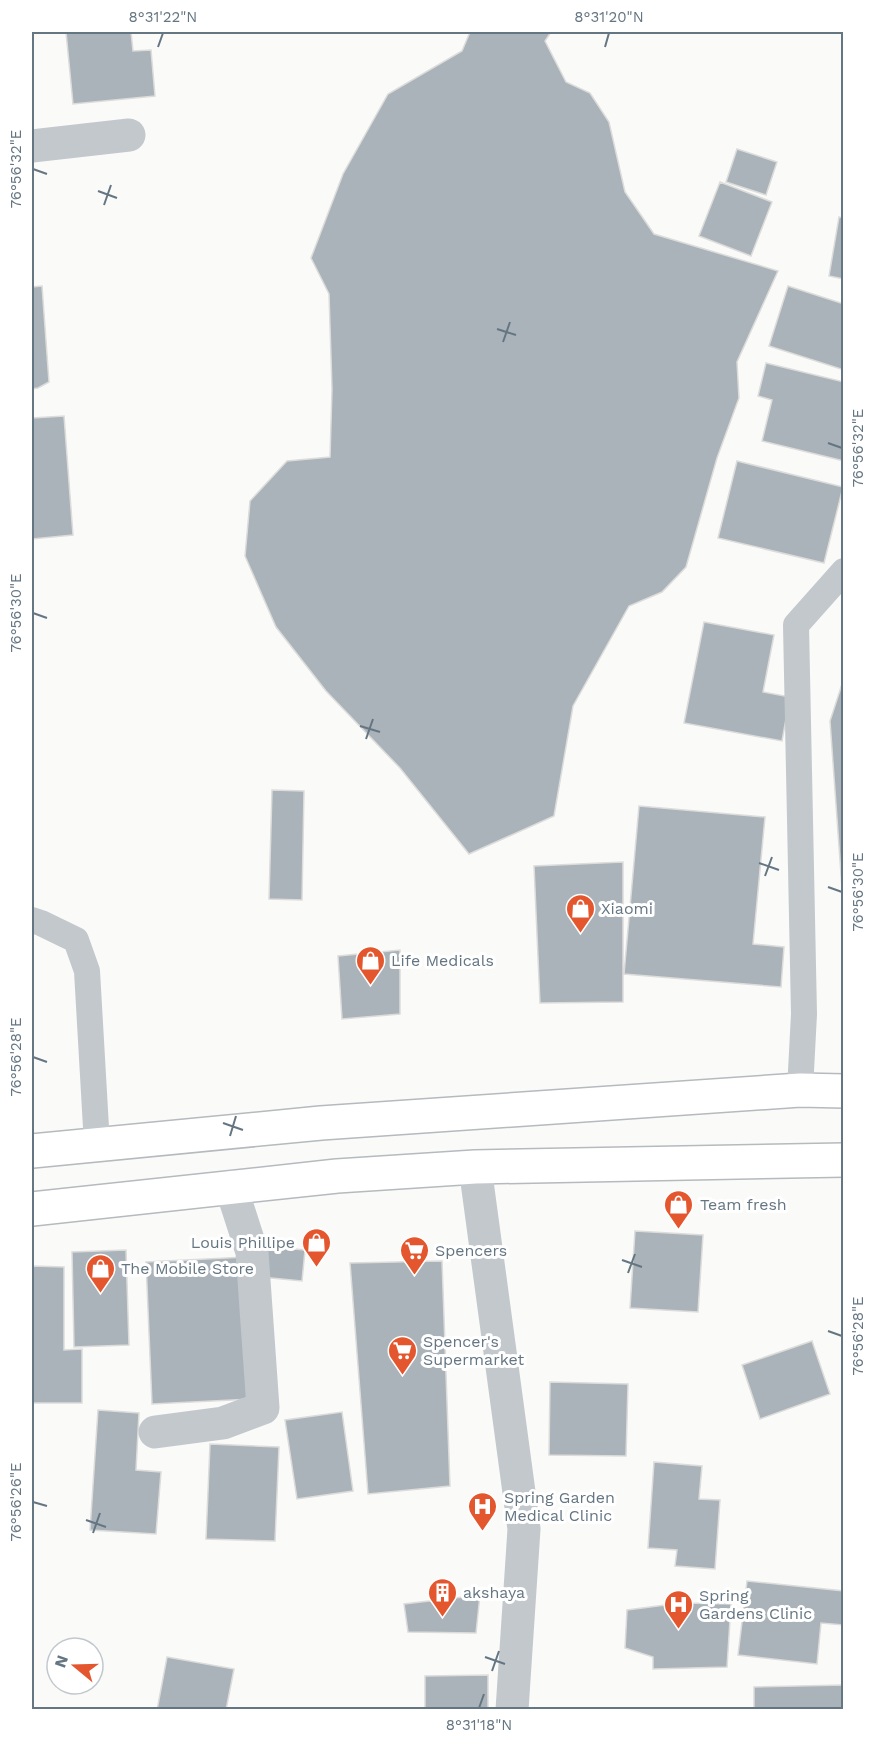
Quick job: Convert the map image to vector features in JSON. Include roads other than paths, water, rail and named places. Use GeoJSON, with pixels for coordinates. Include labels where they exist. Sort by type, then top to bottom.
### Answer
{"type":"FeatureCollection","features":[{"type":"Feature","properties":{"kind":"main road"},"geometry":{"type":"LineString","coordinates":[[32,1151],[321,1123],[800,1090],[843,1091]]}},
{"type":"Feature","properties":{"kind":"main road"},"geometry":{"type":"LineString","coordinates":[[32,1209],[337,1176],[476,1167],[843,1160]]}},
{"type":"Feature","properties":{"kind":"street"},"geometry":{"type":"LineString","coordinates":[[32,146],[129,135]]}},
{"type":"Feature","properties":{"kind":"street"},"geometry":{"type":"LineString","coordinates":[[476,1167],[524,1529],[512,1710]]}},
{"type":"Feature","properties":{"kind":"street"},"geometry":{"type":"LineString","coordinates":[[155,1432],[223,1423],[263,1408],[252,1252],[231,1187]]}},
{"type":"Feature","properties":{"kind":"lane"},"geometry":{"type":"LineString","coordinates":[[800,1090],[804,1014],[796,625],[843,571]]}},
{"type":"Feature","properties":{"kind":"lane"},"geometry":{"type":"LineString","coordinates":[[32,920],[76,940],[87,971],[97,1145]]}},
{"type":"Feature","properties":{"kind":"place","name":"Xiaomi"},"geometry":{"type":"Point","coordinates":[580,934]}},
{"type":"Feature","properties":{"kind":"place","name":"Life Medicals"},"geometry":{"type":"Point","coordinates":[370,986]}},
{"type":"Feature","properties":{"kind":"place","name":"Team fresh"},"geometry":{"type":"Point","coordinates":[679,1230]}},
{"type":"Feature","properties":{"kind":"place","name":"Louis Phillipe"},"geometry":{"type":"Point","coordinates":[316,1268]}},
{"type":"Feature","properties":{"kind":"place","name":"Spencers"},"geometry":{"type":"Point","coordinates":[414,1276]}},
{"type":"Feature","properties":{"kind":"place","name":"The Mobile Store"},"geometry":{"type":"Point","coordinates":[100,1294]}},
{"type":"Feature","properties":{"kind":"place","name":"Spencer's Supermarket"},"geometry":{"type":"Point","coordinates":[402,1376]}},
{"type":"Feature","properties":{"kind":"place","name":"Spring Garden Medical Clinic"},"geometry":{"type":"Point","coordinates":[483,1532]}},
{"type":"Feature","properties":{"kind":"place","name":"akshaya"},"geometry":{"type":"Point","coordinates":[442,1618]}},
{"type":"Feature","properties":{"kind":"place","name":"Spring Gardens Clinic"},"geometry":{"type":"Point","coordinates":[678,1630]}}]}
